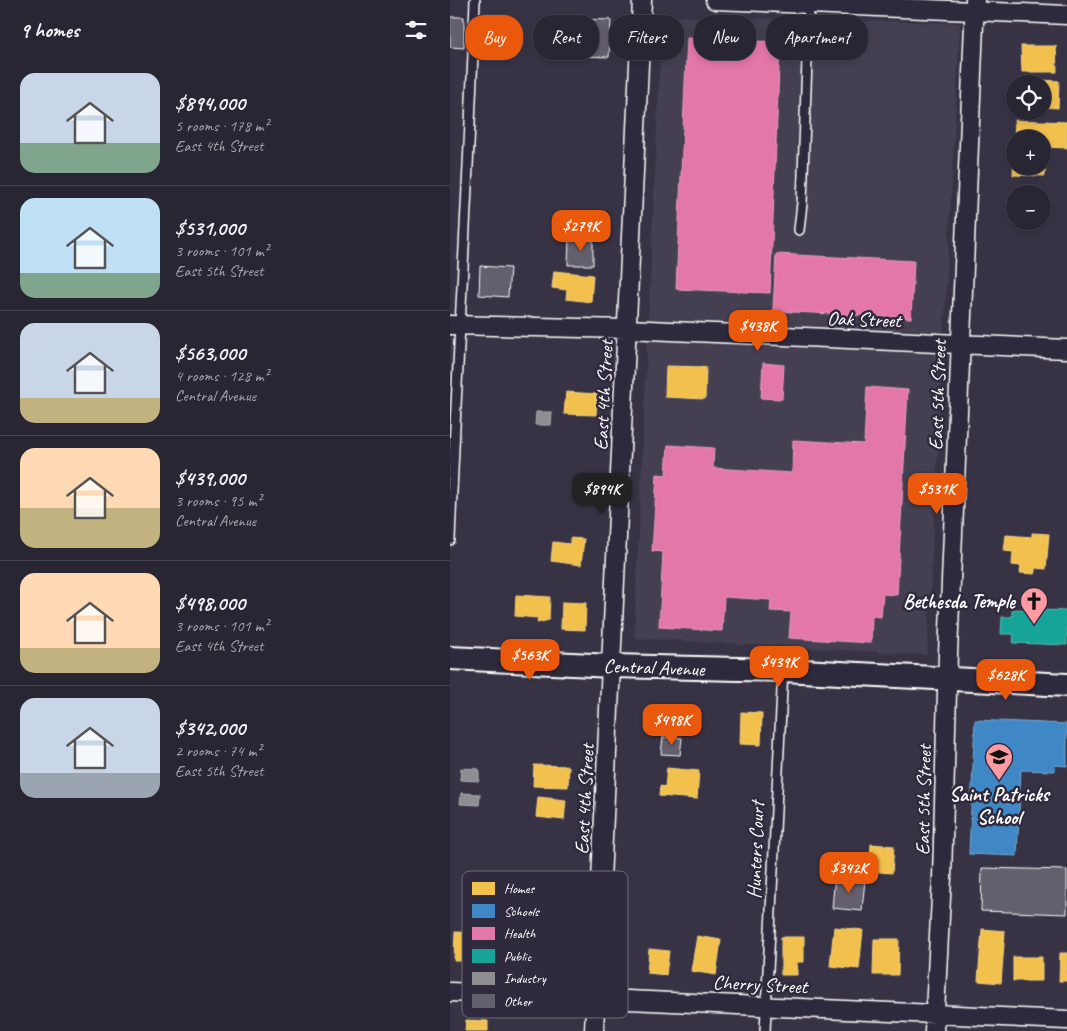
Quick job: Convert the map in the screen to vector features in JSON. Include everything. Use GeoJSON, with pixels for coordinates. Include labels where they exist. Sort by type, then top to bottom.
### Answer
{"type":"FeatureCollection","features":[{"type":"Feature","properties":{"kind":"street","name":"East 4th Street"},"geometry":{"type":"LineString","coordinates":[[602,871],[642,0]]}},
{"type":"Feature","properties":{"kind":"street"},"geometry":{"type":"LineString","coordinates":[[715,0],[975,6],[1067,15]]}},
{"type":"Feature","properties":{"kind":"street","name":"East 5th Street"},"geometry":{"type":"LineString","coordinates":[[934,1031],[942,878],[947,680],[975,6]]}},
{"type":"Feature","properties":{"kind":"street","name":"Oak Street"},"geometry":{"type":"LineString","coordinates":[[454,325],[627,330],[1067,349]]}},
{"type":"Feature","properties":{"kind":"street","name":"Central Avenue"},"geometry":{"type":"LineString","coordinates":[[450,658],[612,666],[783,670],[1067,685]]}},
{"type":"Feature","properties":{"kind":"street","name":"Cherry Street"},"geometry":{"type":"LineString","coordinates":[[628,1000],[1067,1020]]}},
{"type":"Feature","properties":{"kind":"street","name":"East 4th Street"},"geometry":{"type":"LineString","coordinates":[[594,1031],[595,1018]]}},
{"type":"Feature","properties":{"kind":"lane"},"geometry":{"type":"LineString","coordinates":[[450,540],[454,325],[471,134],[475,0]]}},
{"type":"Feature","properties":{"kind":"lane"},"geometry":{"type":"LineString","coordinates":[[799,230],[802,203],[809,1]]}},
{"type":"Feature","properties":{"kind":"lane","name":"Hunters Court"},"geometry":{"type":"LineString","coordinates":[[765,1031],[783,670]]}},
{"type":"Feature","properties":{"kind":"shaded area"},"geometry":{"type":"Polygon","coordinates":[[[684,17],[694,17],[694,60],[756,60],[756,18],[766,18],[766,60],[868,60],[868,21],[960,23],[927,655],[634,638],[660,60],[684,60],[684,17]]]}},
{"type":"Feature","properties":{"kind":"building: Homes"},"geometry":{"type":"Polygon","coordinates":[[[1021,46],[1056,46],[1057,72],[1022,72],[1021,46]]]}},
{"type":"Feature","properties":{"kind":"building: Homes"},"geometry":{"type":"Polygon","coordinates":[[[1051,81],[1059,81],[1058,108],[1051,108],[1051,81]]]}},
{"type":"Feature","properties":{"kind":"building: Homes"},"geometry":{"type":"Polygon","coordinates":[[[1015,120],[1067,122],[1067,148],[1051,147],[1051,130],[1015,130],[1015,120]]]}},
{"type":"Feature","properties":{"kind":"building: Homes"},"geometry":{"type":"Polygon","coordinates":[[[1013,175],[1045,175],[1045,176],[1013,175]]]}},
{"type":"Feature","properties":{"kind":"building: Homes"},"geometry":{"type":"Polygon","coordinates":[[[554,271],[593,275],[591,302],[566,299],[567,290],[552,288],[554,271]]]}},
{"type":"Feature","properties":{"kind":"building: Homes"},"geometry":{"type":"Polygon","coordinates":[[[666,366],[706,367],[705,399],[665,397],[666,366]]]}},
{"type":"Feature","properties":{"kind":"building: Homes"},"geometry":{"type":"Polygon","coordinates":[[[566,392],[597,394],[596,415],[564,414],[566,392]]]}},
{"type":"Feature","properties":{"kind":"building: Homes"},"geometry":{"type":"Polygon","coordinates":[[[1032,533],[1049,534],[1046,569],[1035,568],[1035,574],[1020,573],[1021,566],[1012,565],[1013,552],[1004,551],[1006,535],[1032,537],[1032,533]]]}},
{"type":"Feature","properties":{"kind":"building: Homes"},"geometry":{"type":"Polygon","coordinates":[[[570,538],[584,539],[581,565],[551,561],[553,542],[570,544],[570,538]]]}},
{"type":"Feature","properties":{"kind":"building: Homes"},"geometry":{"type":"Polygon","coordinates":[[[516,595],[550,597],[549,620],[537,623],[538,618],[515,616],[516,595]]]}},
{"type":"Feature","properties":{"kind":"building: Homes"},"geometry":{"type":"Polygon","coordinates":[[[562,602],[586,603],[585,630],[561,629],[562,602]]]}},
{"type":"Feature","properties":{"kind":"building: Homes"},"geometry":{"type":"Polygon","coordinates":[[[741,712],[762,713],[761,745],[740,744],[741,712]]]}},
{"type":"Feature","properties":{"kind":"building: Homes"},"geometry":{"type":"Polygon","coordinates":[[[534,765],[569,766],[568,787],[533,786],[534,765]]]}},
{"type":"Feature","properties":{"kind":"building: Homes"},"geometry":{"type":"Polygon","coordinates":[[[667,768],[699,771],[697,799],[659,796],[660,786],[665,787],[667,768]]]}},
{"type":"Feature","properties":{"kind":"building: Homes"},"geometry":{"type":"Polygon","coordinates":[[[538,797],[566,800],[564,820],[536,817],[538,797]]]}},
{"type":"Feature","properties":{"kind":"building: Homes"},"geometry":{"type":"Polygon","coordinates":[[[871,844],[894,846],[892,873],[869,871],[871,844]]]}},
{"type":"Feature","properties":{"kind":"building: Homes"},"geometry":{"type":"Polygon","coordinates":[[[834,927],[863,930],[859,969],[830,966],[834,927]]]}},
{"type":"Feature","properties":{"kind":"building: Homes"},"geometry":{"type":"Polygon","coordinates":[[[982,929],[1005,931],[1001,983],[978,981],[982,929]]]}},
{"type":"Feature","properties":{"kind":"building: Homes"},"geometry":{"type":"Polygon","coordinates":[[[455,932],[462,932],[462,961],[454,961],[455,932]]]}},
{"type":"Feature","properties":{"kind":"building: Homes"},"geometry":{"type":"Polygon","coordinates":[[[697,936],[721,940],[716,975],[691,971],[697,936]]]}},
{"type":"Feature","properties":{"kind":"building: Homes"},"geometry":{"type":"Polygon","coordinates":[[[781,937],[804,937],[804,962],[797,962],[797,975],[781,975],[781,937]]]}},
{"type":"Feature","properties":{"kind":"building: Homes"},"geometry":{"type":"Polygon","coordinates":[[[874,939],[899,939],[898,975],[873,975],[874,939]]]}},
{"type":"Feature","properties":{"kind":"building: Homes"},"geometry":{"type":"Polygon","coordinates":[[[649,949],[669,951],[666,975],[647,973],[649,949]]]}},
{"type":"Feature","properties":{"kind":"building: Homes"},"geometry":{"type":"Polygon","coordinates":[[[1060,953],[1067,953],[1067,981],[1059,981],[1060,953]]]}},
{"type":"Feature","properties":{"kind":"building: Homes"},"geometry":{"type":"Polygon","coordinates":[[[1013,957],[1042,957],[1042,981],[1013,981],[1013,957]]]}},
{"type":"Feature","properties":{"kind":"building: Homes"},"geometry":{"type":"Polygon","coordinates":[[[466,1020],[488,1021],[488,1031],[465,1031],[466,1020]]]}},
{"type":"Feature","properties":{"kind":"building: Schools"},"geometry":{"type":"Polygon","coordinates":[[[975,720],[1067,724],[1067,766],[1055,765],[1055,771],[1021,770],[1017,856],[969,854],[975,720]]]}},
{"type":"Feature","properties":{"kind":"building: Health"},"geometry":{"type":"Polygon","coordinates":[[[687,38],[694,38],[694,60],[756,60],[756,41],[766,41],[766,60],[779,60],[770,293],[676,289],[687,38]]]}},
{"type":"Feature","properties":{"kind":"building: Health"},"geometry":{"type":"Polygon","coordinates":[[[776,254],[914,261],[911,318],[773,311],[776,254]]]}},
{"type":"Feature","properties":{"kind":"building: Health"},"geometry":{"type":"Polygon","coordinates":[[[763,363],[784,365],[782,399],[761,398],[763,363]]]}},
{"type":"Feature","properties":{"kind":"building: Health"},"geometry":{"type":"Polygon","coordinates":[[[867,387],[908,390],[897,595],[883,594],[881,617],[872,616],[871,643],[789,638],[791,612],[770,611],[771,600],[724,597],[722,631],[659,627],[663,552],[652,551],[657,474],[666,475],[668,445],[714,448],[713,468],[792,473],[793,440],[864,444],[867,387]]]}},
{"type":"Feature","properties":{"kind":"building: Public","name":"Bethesda Temple"},"geometry":{"type":"Polygon","coordinates":[[[1012,609],[1067,611],[1067,645],[1013,643],[1014,634],[1001,634],[1002,617],[1012,617],[1012,609]]]}},
{"type":"Feature","properties":{"kind":"building: Industry"},"geometry":{"type":"Polygon","coordinates":[[[536,412],[552,412],[551,425],[535,425],[536,412]]]}},
{"type":"Feature","properties":{"kind":"building: Industry"},"geometry":{"type":"Polygon","coordinates":[[[461,768],[479,769],[479,781],[460,780],[461,768]]]}},
{"type":"Feature","properties":{"kind":"building: Industry"},"geometry":{"type":"Polygon","coordinates":[[[461,793],[480,794],[479,805],[460,804],[461,793]]]}},
{"type":"Feature","properties":{"kind":"building: Other"},"geometry":{"type":"Polygon","coordinates":[[[450,17],[464,17],[464,48],[450,47],[450,17]]]}},
{"type":"Feature","properties":{"kind":"building: Other"},"geometry":{"type":"Polygon","coordinates":[[[599,20],[609,20],[609,57],[599,57],[599,20]]]}},
{"type":"Feature","properties":{"kind":"building: Other"},"geometry":{"type":"Polygon","coordinates":[[[569,239],[593,239],[593,265],[568,265],[569,239]]]}},
{"type":"Feature","properties":{"kind":"building: Other"},"geometry":{"type":"Polygon","coordinates":[[[480,266],[510,268],[508,297],[479,295],[480,266]]]}},
{"type":"Feature","properties":{"kind":"building: Other"},"geometry":{"type":"Polygon","coordinates":[[[663,737],[682,738],[680,755],[661,754],[663,737]]]}},
{"type":"Feature","properties":{"kind":"building: Other"},"geometry":{"type":"Polygon","coordinates":[[[982,868],[1067,870],[1067,914],[981,911],[982,868]]]}},
{"type":"Feature","properties":{"kind":"building: Other"},"geometry":{"type":"Polygon","coordinates":[[[835,876],[865,879],[862,911],[832,908],[835,876]]]}},
{"type":"Feature","properties":{"kind":"place","name":"Bethesda Temple"},"geometry":{"type":"Point","coordinates":[1034,625]}},
{"type":"Feature","properties":{"kind":"place","name":"Saint Patricks School"},"geometry":{"type":"Point","coordinates":[999,781]}}]}
